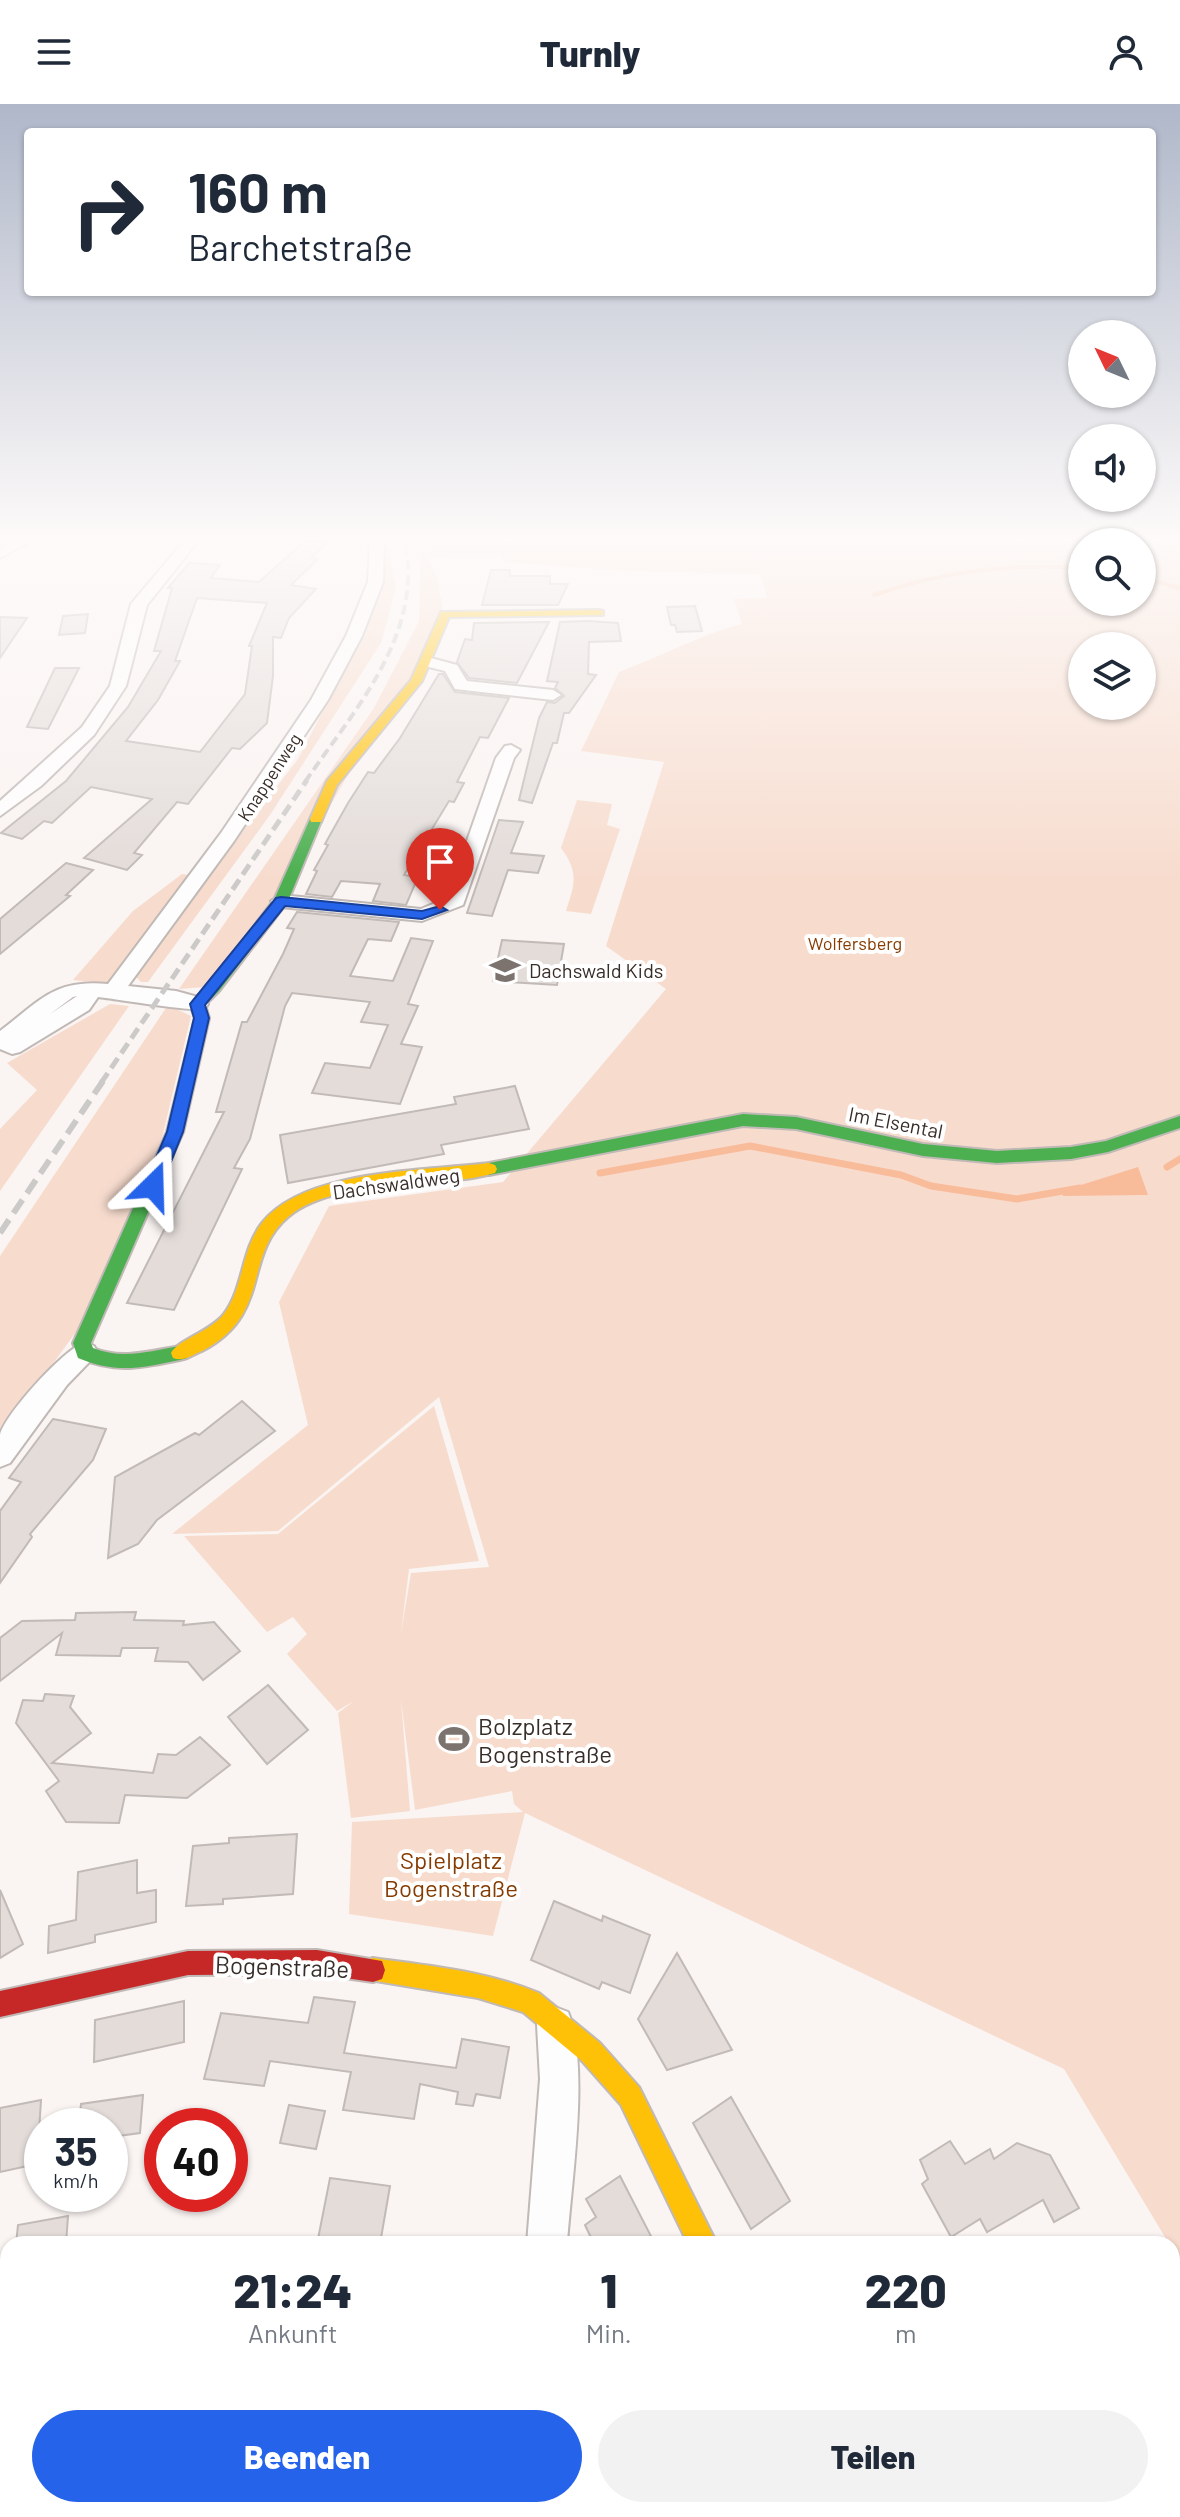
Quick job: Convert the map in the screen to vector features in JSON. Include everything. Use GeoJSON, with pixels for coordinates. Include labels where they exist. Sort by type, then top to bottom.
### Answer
{"type":"FeatureCollection","features":[{"type":"Feature","properties":{"kind":"street"},"geometry":{"type":"LineString","coordinates":[[0,810],[88,731],[118,686],[126,654]]}},
{"type":"Feature","properties":{"kind":"street","name":"Knappenweg"},"geometry":{"type":"LineString","coordinates":[[0,1054],[38,1035],[103,990],[252,806],[327,686],[343,654]]}},
{"type":"Feature","properties":{"kind":"street"},"geometry":{"type":"LineString","coordinates":[[197,1004],[214,988],[281,901],[331,784],[396,706],[430,654]]}},
{"type":"Feature","properties":{"kind":"street"},"geometry":{"type":"LineString","coordinates":[[427,662],[451,668],[461,685],[553,695]]}},
{"type":"Feature","properties":{"kind":"street"},"geometry":{"type":"LineString","coordinates":[[281,901],[422,915],[456,901],[505,758],[511,750]]}},
{"type":"Feature","properties":{"kind":"street"},"geometry":{"type":"LineString","coordinates":[[0,1042],[65,992],[103,990],[197,1004]]}},
{"type":"Feature","properties":{"kind":"street"},"geometry":{"type":"LineString","coordinates":[[0,1455],[57,1377],[85,1353],[82,1343],[175,1132],[202,1018],[197,1004]]}},
{"type":"Feature","properties":{"kind":"street","name":"Im Elsental"},"geometry":{"type":"LineString","coordinates":[[603,1149],[739,1120],[760,1120],[787,1122],[927,1152],[982,1159],[1028,1159],[1142,1139],[1180,1122]]}},
{"type":"Feature","properties":{"kind":"street","name":"Dachswaldweg"},"geometry":{"type":"LineString","coordinates":[[85,1353],[114,1363],[139,1363],[169,1358],[203,1343],[225,1326],[245,1298],[257,1245],[273,1221],[285,1210],[317,1194],[520,1165],[603,1149]]}},
{"type":"Feature","properties":{"kind":"street","name":"Bogenstraße"},"geometry":{"type":"LineString","coordinates":[[0,2004],[188,1963],[317,1962],[478,1985],[530,2002],[591,2052],[630,2096],[699,2236]]}},
{"type":"Feature","properties":{"kind":"street"},"geometry":{"type":"LineString","coordinates":[[548,2236],[559,2079],[555,2025]]}},
{"type":"Feature","properties":{"kind":"green space"},"geometry":{"type":"Polygon","coordinates":[[[353,654],[374,654],[270,815],[148,982],[141,982],[133,974],[298,759],[353,654]]]}},
{"type":"Feature","properties":{"kind":"green space"},"geometry":{"type":"Polygon","coordinates":[[[402,654],[425,654],[416,675],[374,730],[276,899],[205,987],[179,989],[374,708],[402,654]]]}},
{"type":"Feature","properties":{"kind":"green space"},"geometry":{"type":"Polygon","coordinates":[[[663,654],[1068,654],[1068,720],[1156,720],[1156,654],[1180,654],[1180,2236],[1164,2236],[1064,2069],[525,1813],[493,1936],[349,1914],[352,1822],[523,1812],[514,1804],[512,1791],[415,1810],[401,1700],[410,1811],[351,1818],[338,1713],[354,1701],[337,1711],[287,1654],[307,1634],[293,1617],[267,1632],[184,1536],[278,1534],[434,1406],[479,1561],[409,1569],[401,1633],[411,1573],[489,1567],[439,1397],[278,1531],[172,1534],[308,1425],[279,1302],[329,1206],[503,1182],[666,989],[606,946],[664,762],[581,751],[619,672],[663,654]]]}},
{"type":"Feature","properties":{"kind":"green space"},"geometry":{"type":"Polygon","coordinates":[[[577,800],[612,804],[607,825],[620,829],[591,914],[566,911],[574,878],[571,864],[561,848],[577,800]]]}},
{"type":"Feature","properties":{"kind":"green space"},"geometry":{"type":"Polygon","coordinates":[[[182,874],[197,876],[109,984],[73,980],[133,911],[182,874]]]}},
{"type":"Feature","properties":{"kind":"green space"},"geometry":{"type":"Polygon","coordinates":[[[110,1004],[129,1006],[0,1191],[0,1129],[37,1090],[7,1063],[110,1004]]]}},
{"type":"Feature","properties":{"kind":"green space"},"geometry":{"type":"Polygon","coordinates":[[[168,1005],[191,1016],[162,1138],[76,1332],[0,1436],[0,1256],[168,1005]]]}},
{"type":"Feature","properties":{"kind":"shaded area"},"geometry":{"type":"Polygon","coordinates":[[[1138,1167],[1148,1195],[1063,1196],[1062,1191],[1138,1167]]]}},
{"type":"Feature","properties":{"kind":"building"},"geometry":{"type":"Polygon","coordinates":[[[159,654],[178,654],[175,661],[180,661],[158,700],[126,741],[200,752],[245,694],[251,654],[273,654],[267,723],[240,749],[232,748],[188,804],[177,802],[134,853],[142,855],[127,870],[84,858],[152,799],[91,787],[52,823],[44,821],[22,839],[1,833],[66,781],[128,707],[159,654]]]}},
{"type":"Feature","properties":{"kind":"building"},"geometry":{"type":"Polygon","coordinates":[[[460,654],[532,654],[517,683],[469,678],[457,662],[460,654]]]}},
{"type":"Feature","properties":{"kind":"building"},"geometry":{"type":"Polygon","coordinates":[[[553,654],[589,654],[588,674],[596,675],[569,713],[564,713],[557,743],[553,743],[532,803],[519,800],[539,718],[547,702],[555,703],[564,696],[555,688],[558,682],[547,681],[553,654]]]}},
{"type":"Feature","properties":{"kind":"building"},"geometry":{"type":"Polygon","coordinates":[[[55,668],[79,668],[48,729],[27,727],[55,668]]]}},
{"type":"Feature","properties":{"kind":"building"},"geometry":{"type":"Polygon","coordinates":[[[439,674],[443,674],[455,692],[509,698],[488,738],[480,737],[457,782],[464,783],[454,802],[449,801],[404,875],[418,877],[406,905],[373,901],[380,884],[341,881],[332,897],[306,894],[317,871],[314,870],[328,845],[325,844],[348,803],[368,772],[374,773],[400,738],[439,674]]]}},
{"type":"Feature","properties":{"kind":"building"},"geometry":{"type":"Polygon","coordinates":[[[499,820],[523,822],[511,853],[544,856],[538,873],[508,870],[492,916],[467,913],[499,820]]]}},
{"type":"Feature","properties":{"kind":"building"},"geometry":{"type":"Polygon","coordinates":[[[66,863],[93,870],[66,895],[70,896],[0,954],[0,919],[66,863]]]}},
{"type":"Feature","properties":{"kind":"building"},"geometry":{"type":"Polygon","coordinates":[[[297,912],[399,922],[391,941],[368,939],[350,976],[393,981],[411,938],[433,941],[408,1004],[418,1006],[401,1044],[422,1047],[400,1104],[312,1093],[325,1063],[370,1068],[388,1025],[361,1022],[370,1002],[292,993],[285,1006],[250,1139],[234,1168],[242,1169],[174,1310],[127,1303],[224,1112],[216,1112],[242,1022],[247,1022],[283,954],[294,929],[287,928],[297,912]]]}},
{"type":"Feature","properties":{"kind":"building"},"geometry":{"type":"Polygon","coordinates":[[[502,940],[564,944],[557,985],[493,981],[502,940]]]}},
{"type":"Feature","properties":{"kind":"building"},"geometry":{"type":"Polygon","coordinates":[[[515,1086],[529,1129],[441,1145],[444,1154],[288,1183],[280,1135],[456,1104],[454,1097],[515,1086]]]}},
{"type":"Feature","properties":{"kind":"building"},"geometry":{"type":"Polygon","coordinates":[[[242,1401],[275,1431],[157,1520],[138,1544],[108,1558],[115,1477],[195,1433],[199,1435],[242,1401]]]}},
{"type":"Feature","properties":{"kind":"building"},"geometry":{"type":"Polygon","coordinates":[[[53,1419],[106,1429],[93,1460],[30,1534],[32,1537],[0,1583],[0,1511],[21,1482],[9,1478],[53,1419]]]}},
{"type":"Feature","properties":{"kind":"building"},"geometry":{"type":"Polygon","coordinates":[[[136,1612],[134,1620],[184,1621],[183,1625],[214,1622],[240,1651],[203,1680],[188,1662],[155,1661],[158,1648],[122,1648],[120,1656],[56,1655],[62,1633],[0,1681],[0,1638],[22,1621],[75,1620],[76,1613],[136,1612]]]}},
{"type":"Feature","properties":{"kind":"building"},"geometry":{"type":"Polygon","coordinates":[[[268,1685],[308,1730],[267,1764],[228,1717],[268,1685]]]}},
{"type":"Feature","properties":{"kind":"building"},"geometry":{"type":"Polygon","coordinates":[[[45,1694],[74,1696],[70,1707],[91,1733],[52,1763],[153,1773],[158,1754],[176,1755],[200,1737],[230,1765],[187,1798],[125,1795],[119,1823],[66,1822],[46,1791],[59,1781],[16,1723],[23,1700],[43,1701],[45,1694]]]}},
{"type":"Feature","properties":{"kind":"building"},"geometry":{"type":"Polygon","coordinates":[[[297,1834],[293,1894],[223,1899],[223,1904],[186,1906],[193,1846],[229,1843],[229,1838],[297,1834]]]}},
{"type":"Feature","properties":{"kind":"building"},"geometry":{"type":"Polygon","coordinates":[[[137,1860],[137,1893],[156,1890],[156,1922],[95,1935],[95,1942],[48,1953],[49,1926],[76,1920],[78,1872],[137,1860]]]}},
{"type":"Feature","properties":{"kind":"building"},"geometry":{"type":"Polygon","coordinates":[[[0,1890],[23,1944],[0,1958],[0,1890]]]}},
{"type":"Feature","properties":{"kind":"building"},"geometry":{"type":"Polygon","coordinates":[[[554,1901],[602,1921],[603,1916],[650,1935],[630,1993],[602,1982],[599,1989],[531,1960],[554,1901]]]}},
{"type":"Feature","properties":{"kind":"building"},"geometry":{"type":"Polygon","coordinates":[[[677,1953],[732,2050],[667,2070],[638,2019],[677,1953]]]}},
{"type":"Feature","properties":{"kind":"building"},"geometry":{"type":"Polygon","coordinates":[[[314,1997],[355,2002],[344,2053],[456,2068],[462,2039],[509,2047],[500,2098],[476,2094],[473,2106],[456,2104],[458,2092],[420,2084],[414,2119],[343,2110],[351,2072],[270,2061],[264,2086],[204,2079],[221,2013],[308,2023],[314,1997]]]}},
{"type":"Feature","properties":{"kind":"building"},"geometry":{"type":"Polygon","coordinates":[[[184,2001],[184,2042],[94,2062],[95,2020],[184,2001]]]}},
{"type":"Feature","properties":{"kind":"building"},"geometry":{"type":"Polygon","coordinates":[[[143,2095],[140,2133],[128,2135],[128,2108],[81,2108],[81,2104],[143,2095]]]}},
{"type":"Feature","properties":{"kind":"building"},"geometry":{"type":"Polygon","coordinates":[[[731,2097],[790,2201],[751,2229],[693,2123],[731,2097]]]}},
{"type":"Feature","properties":{"kind":"building"},"geometry":{"type":"Polygon","coordinates":[[[41,2100],[40,2108],[24,2108],[24,2167],[0,2172],[0,2108],[41,2100]]]}},
{"type":"Feature","properties":{"kind":"building"},"geometry":{"type":"Polygon","coordinates":[[[289,2105],[325,2111],[316,2149],[280,2143],[289,2105]]]}},
{"type":"Feature","properties":{"kind":"building"},"geometry":{"type":"Polygon","coordinates":[[[950,2141],[965,2164],[990,2149],[994,2159],[1017,2143],[1050,2155],[1079,2208],[1054,2222],[1043,2200],[987,2232],[980,2219],[950,2236],[922,2184],[928,2179],[920,2160],[950,2141]]]}},
{"type":"Feature","properties":{"kind":"building"},"geometry":{"type":"Polygon","coordinates":[[[620,2176],[651,2236],[590,2236],[585,2225],[596,2217],[586,2199],[620,2176]]]}},
{"type":"Feature","properties":{"kind":"building"},"geometry":{"type":"Polygon","coordinates":[[[330,2178],[390,2186],[381,2236],[319,2236],[330,2178]]]}},
{"type":"Feature","properties":{"kind":"building"},"geometry":{"type":"Polygon","coordinates":[[[68,2216],[67,2236],[17,2236],[18,2225],[68,2216]]]}},
{"type":"Feature","properties":{"kind":"waterway"},"geometry":{"type":"LineString","coordinates":[[600,1173],[750,1146],[901,1175],[931,1186],[1017,1199],[1080,1188]]}},
{"type":"Feature","properties":{"kind":"waterway"},"geometry":{"type":"LineString","coordinates":[[1167,1167],[1180,1159]]}},
{"type":"Feature","properties":{"kind":"railway"},"geometry":{"type":"LineString","coordinates":[[305,782],[363,699],[388,654]]}},
{"type":"Feature","properties":{"kind":"railway"},"geometry":{"type":"LineString","coordinates":[[101,1083],[307,780]]}},
{"type":"Feature","properties":{"kind":"railway"},"geometry":{"type":"LineString","coordinates":[[0,1233],[103,1081]]}},
{"type":"Feature","properties":{"kind":"traffic: fast"},"geometry":{"type":"LineString","coordinates":[[180,1353],[128,1363],[102,1360],[85,1353],[82,1343],[175,1132],[202,1018],[197,1004],[214,988],[281,901],[316,819]]}},
{"type":"Feature","properties":{"kind":"traffic: fast"},"geometry":{"type":"LineString","coordinates":[[489,1169],[743,1120],[796,1123],[923,1150],[997,1157],[1071,1153],[1108,1146],[1180,1122]]}},
{"type":"Feature","properties":{"kind":"traffic: slow"},"geometry":{"type":"LineString","coordinates":[[316,819],[331,784],[416,681],[428,654]]}},
{"type":"Feature","properties":{"kind":"traffic: slow"},"geometry":{"type":"LineString","coordinates":[[180,1353],[210,1338],[229,1322],[240,1304],[257,1247],[282,1212],[323,1193],[350,1187],[489,1169]]}},
{"type":"Feature","properties":{"kind":"traffic: slow"},"geometry":{"type":"LineString","coordinates":[[373,1970],[478,1985],[530,2002],[591,2052],[630,2096],[699,2236]]}},
{"type":"Feature","properties":{"kind":"traffic: jam"},"geometry":{"type":"LineString","coordinates":[[0,2004],[188,1963],[317,1962],[373,1970]]}},
{"type":"Feature","properties":{"kind":"place","name":"Dachswald Kids"},"geometry":{"type":"Point","coordinates":[505,970]}},
{"type":"Feature","properties":{"kind":"place","name":"Bolzplatz Bogenstraße"},"geometry":{"type":"Point","coordinates":[454,1739]}},
{"type":"Feature","properties":{"kind":"route"},"geometry":{"type":"LineString","coordinates":[[153,1186],[175,1132],[202,1018],[197,1004],[214,988],[281,901],[422,915],[440,910]]}},
{"type":"Feature","properties":{"kind":"park label","name":"Wolfersberg"},"geometry":{"type":"Point","coordinates":[855,943]}},
{"type":"Feature","properties":{"kind":"park label","name":"Spielplatz Bogenstraße"},"geometry":{"type":"Point","coordinates":[451,1873]}}]}
